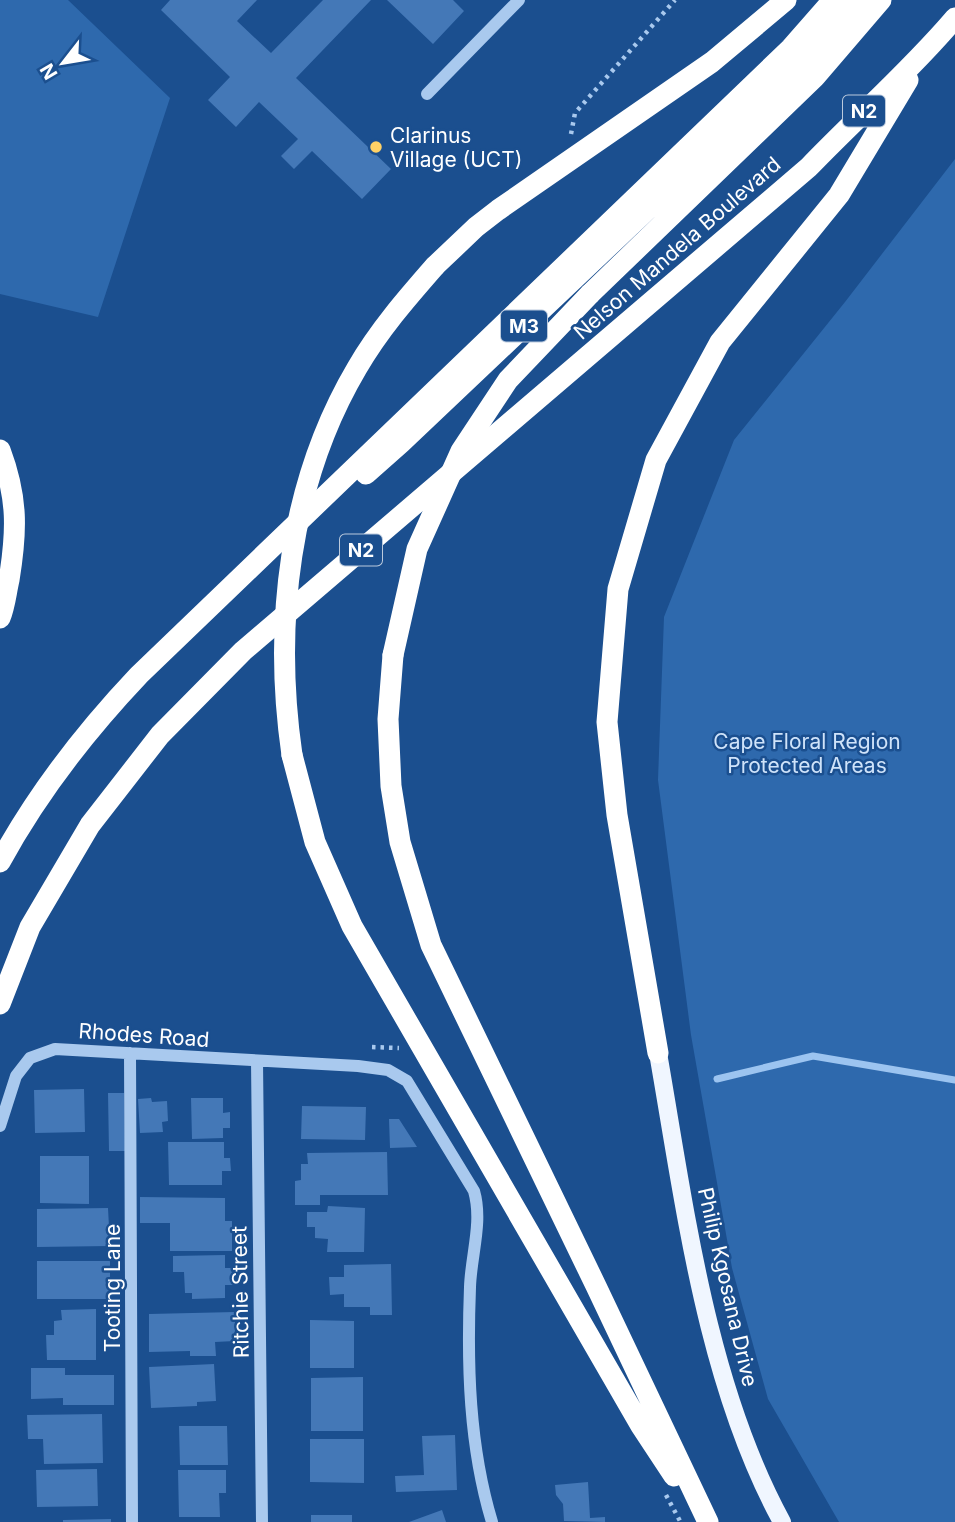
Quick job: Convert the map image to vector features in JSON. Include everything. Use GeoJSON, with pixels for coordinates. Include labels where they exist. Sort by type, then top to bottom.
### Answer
{"type":"FeatureCollection","features":[{"type":"Feature","properties":{"kind":"highway"},"geometry":{"type":"LineString","coordinates":[[706,1522],[642,1426],[352,926],[315,842],[292,755],[283,663],[286,590],[310,476],[328,425],[357,367],[391,318],[435,266],[498,210],[712,62],[786,0]]}},
{"type":"Feature","properties":{"kind":"highway","name":"Nelson Mandela Boulevard"},"geometry":{"type":"LineString","coordinates":[[0,862],[30,813],[95,724],[139,675],[791,48],[833,0]]}},
{"type":"Feature","properties":{"kind":"highway","name":"Nelson Mandela Boulevard"},"geometry":{"type":"LineString","coordinates":[[176,637],[401,443],[806,59],[858,0]]}},
{"type":"Feature","properties":{"kind":"highway"},"geometry":{"type":"LineString","coordinates":[[706,1522],[596,1286],[431,946],[400,842],[391,786],[388,719],[393,655],[417,549],[461,451],[508,380],[590,294],[815,77],[881,0]]}},
{"type":"Feature","properties":{"kind":"highway","name":"N2"},"geometry":{"type":"LineString","coordinates":[[922,57],[955,18]]}},
{"type":"Feature","properties":{"kind":"highway"},"geometry":{"type":"LineString","coordinates":[[658,1053],[617,815],[607,722],[618,589],[656,460],[720,342],[839,195],[922,57]]}},
{"type":"Feature","properties":{"kind":"highway","name":"Nelson Mandela Boulevard"},"geometry":{"type":"LineString","coordinates":[[0,1004],[30,927],[90,825],[160,735],[243,651],[809,167],[858,116],[922,57]]}},
{"type":"Feature","properties":{"kind":"highway"},"geometry":{"type":"LineString","coordinates":[[0,450],[7,468],[16,517],[12,559],[4,609],[0,618]]}},
{"type":"Feature","properties":{"kind":"main road","name":"Philip Kgosana Drive"},"geometry":{"type":"LineString","coordinates":[[658,1053],[698,1274],[726,1389],[769,1499],[782,1522]]}},
{"type":"Feature","properties":{"kind":"street"},"geometry":{"type":"LineString","coordinates":[[427,94],[519,0]]}},
{"type":"Feature","properties":{"kind":"street","name":"Rhodes Road"},"geometry":{"type":"LineString","coordinates":[[0,1126],[16,1076],[30,1058],[55,1049],[358,1066],[398,1074],[413,1089],[474,1191],[478,1214],[470,1283],[468,1352],[472,1413],[481,1478],[492,1522]]}},
{"type":"Feature","properties":{"kind":"street","name":"Tooting Lane"},"geometry":{"type":"LineString","coordinates":[[130,1053],[132,1522]]}},
{"type":"Feature","properties":{"kind":"street","name":"Ritchie Street"},"geometry":{"type":"LineString","coordinates":[[257,1061],[262,1522]]}},
{"type":"Feature","properties":{"kind":"path"},"geometry":{"type":"LineString","coordinates":[[570,143],[575,113],[675,0]]}},
{"type":"Feature","properties":{"kind":"path"},"geometry":{"type":"LineString","coordinates":[[371,1047],[410,1048]]}},
{"type":"Feature","properties":{"kind":"green space"},"geometry":{"type":"Polygon","coordinates":[[[0,0],[68,0],[170,98],[98,317],[0,294],[0,0]]]}},
{"type":"Feature","properties":{"kind":"green space","name":"Cape Floral Region Protected Areas"},"geometry":{"type":"Polygon","coordinates":[[[955,159],[955,1522],[839,1522],[768,1399],[732,1268],[691,1035],[658,780],[664,617],[734,440],[955,159]]]}},
{"type":"Feature","properties":{"kind":"building"},"geometry":{"type":"Polygon","coordinates":[[[170,0],[257,0],[237,21],[271,53],[323,0],[371,0],[296,78],[391,169],[362,199],[312,151],[294,169],[281,156],[298,139],[259,102],[236,127],[208,100],[230,77],[161,10],[170,0]]]}},
{"type":"Feature","properties":{"kind":"building"},"geometry":{"type":"Polygon","coordinates":[[[387,0],[453,0],[464,11],[433,44],[387,0]]]}},
{"type":"Feature","properties":{"kind":"building"},"geometry":{"type":"Polygon","coordinates":[[[84,1089],[85,1132],[35,1133],[34,1090],[84,1089]]]}},
{"type":"Feature","properties":{"kind":"building"},"geometry":{"type":"Polygon","coordinates":[[[108,1093],[124,1093],[125,1151],[109,1151],[108,1093]]]}},
{"type":"Feature","properties":{"kind":"building"},"geometry":{"type":"Polygon","coordinates":[[[151,1098],[152,1102],[167,1101],[168,1121],[162,1122],[163,1132],[140,1133],[138,1099],[151,1098]]]}},
{"type":"Feature","properties":{"kind":"building"},"geometry":{"type":"Polygon","coordinates":[[[191,1098],[223,1098],[223,1113],[230,1112],[230,1128],[223,1128],[223,1138],[192,1139],[191,1098]]]}},
{"type":"Feature","properties":{"kind":"building"},"geometry":{"type":"Polygon","coordinates":[[[302,1106],[366,1107],[365,1140],[301,1139],[302,1106]]]}},
{"type":"Feature","properties":{"kind":"building"},"geometry":{"type":"Polygon","coordinates":[[[389,1119],[399,1119],[417,1147],[390,1148],[389,1119]]]}},
{"type":"Feature","properties":{"kind":"building"},"geometry":{"type":"Polygon","coordinates":[[[168,1142],[224,1142],[224,1158],[230,1158],[231,1171],[222,1171],[222,1185],[169,1185],[168,1142]]]}},
{"type":"Feature","properties":{"kind":"building"},"geometry":{"type":"Polygon","coordinates":[[[387,1152],[388,1195],[320,1195],[320,1205],[295,1205],[295,1181],[301,1180],[301,1164],[308,1164],[307,1153],[387,1152]]]}},
{"type":"Feature","properties":{"kind":"building"},"geometry":{"type":"Polygon","coordinates":[[[40,1156],[89,1156],[89,1204],[40,1203],[40,1156]]]}},
{"type":"Feature","properties":{"kind":"building"},"geometry":{"type":"Polygon","coordinates":[[[140,1197],[225,1198],[225,1221],[232,1221],[232,1251],[170,1251],[170,1223],[140,1223],[140,1197]]]}},
{"type":"Feature","properties":{"kind":"building"},"geometry":{"type":"Polygon","coordinates":[[[328,1206],[365,1208],[364,1252],[327,1252],[328,1239],[315,1238],[315,1227],[307,1227],[307,1212],[327,1212],[328,1206]]]}},
{"type":"Feature","properties":{"kind":"building"},"geometry":{"type":"Polygon","coordinates":[[[108,1208],[110,1246],[37,1247],[37,1209],[108,1208]]]}},
{"type":"Feature","properties":{"kind":"building"},"geometry":{"type":"Polygon","coordinates":[[[225,1255],[225,1268],[234,1268],[234,1285],[225,1285],[225,1298],[192,1299],[192,1293],[185,1293],[184,1272],[173,1272],[173,1256],[225,1255]]]}},
{"type":"Feature","properties":{"kind":"building"},"geometry":{"type":"Polygon","coordinates":[[[37,1261],[110,1261],[110,1299],[37,1299],[37,1261]]]}},
{"type":"Feature","properties":{"kind":"building"},"geometry":{"type":"Polygon","coordinates":[[[391,1264],[392,1315],[370,1315],[370,1307],[344,1307],[344,1294],[330,1295],[329,1277],[344,1277],[344,1265],[391,1264]]]}},
{"type":"Feature","properties":{"kind":"building"},"geometry":{"type":"Polygon","coordinates":[[[96,1309],[96,1360],[47,1360],[46,1335],[54,1335],[54,1321],[62,1320],[61,1310],[96,1309]]]}},
{"type":"Feature","properties":{"kind":"building"},"geometry":{"type":"Polygon","coordinates":[[[235,1312],[235,1341],[215,1342],[216,1356],[190,1356],[190,1351],[149,1352],[149,1314],[235,1312]]]}},
{"type":"Feature","properties":{"kind":"building"},"geometry":{"type":"Polygon","coordinates":[[[310,1320],[354,1321],[354,1368],[310,1368],[310,1320]]]}},
{"type":"Feature","properties":{"kind":"building"},"geometry":{"type":"Polygon","coordinates":[[[214,1364],[216,1401],[197,1402],[197,1406],[151,1408],[149,1367],[214,1364]]]}},
{"type":"Feature","properties":{"kind":"building"},"geometry":{"type":"Polygon","coordinates":[[[31,1368],[65,1368],[65,1375],[114,1375],[114,1405],[63,1405],[63,1398],[31,1399],[31,1368]]]}},
{"type":"Feature","properties":{"kind":"building"},"geometry":{"type":"Polygon","coordinates":[[[363,1377],[363,1431],[311,1431],[311,1378],[363,1377]]]}},
{"type":"Feature","properties":{"kind":"building"},"geometry":{"type":"Polygon","coordinates":[[[102,1414],[103,1463],[44,1464],[43,1439],[28,1439],[27,1415],[102,1414]]]}},
{"type":"Feature","properties":{"kind":"building"},"geometry":{"type":"Polygon","coordinates":[[[179,1426],[227,1426],[228,1465],[180,1465],[179,1426]]]}},
{"type":"Feature","properties":{"kind":"building"},"geometry":{"type":"Polygon","coordinates":[[[455,1435],[457,1490],[396,1492],[395,1476],[424,1475],[422,1436],[455,1435]]]}},
{"type":"Feature","properties":{"kind":"building"},"geometry":{"type":"Polygon","coordinates":[[[310,1439],[364,1439],[364,1483],[310,1482],[310,1439]]]}},
{"type":"Feature","properties":{"kind":"building"},"geometry":{"type":"Polygon","coordinates":[[[97,1469],[98,1506],[37,1507],[36,1470],[97,1469]]]}},
{"type":"Feature","properties":{"kind":"building"},"geometry":{"type":"Polygon","coordinates":[[[178,1470],[226,1470],[226,1493],[219,1493],[220,1517],[179,1517],[178,1470]]]}},
{"type":"Feature","properties":{"kind":"building"},"geometry":{"type":"Polygon","coordinates":[[[588,1482],[590,1518],[605,1517],[605,1522],[564,1521],[563,1504],[556,1495],[555,1485],[588,1482]]]}},
{"type":"Feature","properties":{"kind":"building"},"geometry":{"type":"Polygon","coordinates":[[[442,1510],[446,1522],[409,1522],[442,1510]]]}},
{"type":"Feature","properties":{"kind":"building"},"geometry":{"type":"Polygon","coordinates":[[[311,1515],[352,1515],[352,1522],[311,1522],[311,1515]]]}},
{"type":"Feature","properties":{"kind":"building"},"geometry":{"type":"Polygon","coordinates":[[[111,1519],[111,1522],[63,1522],[63,1520],[111,1519]]]}},
{"type":"Feature","properties":{"kind":"waterway"},"geometry":{"type":"LineString","coordinates":[[717,1079],[813,1056],[955,1080]]}},
{"type":"Feature","properties":{"kind":"place","name":"Clarinus Village (UCT)"},"geometry":{"type":"Point","coordinates":[376,147]}}]}
